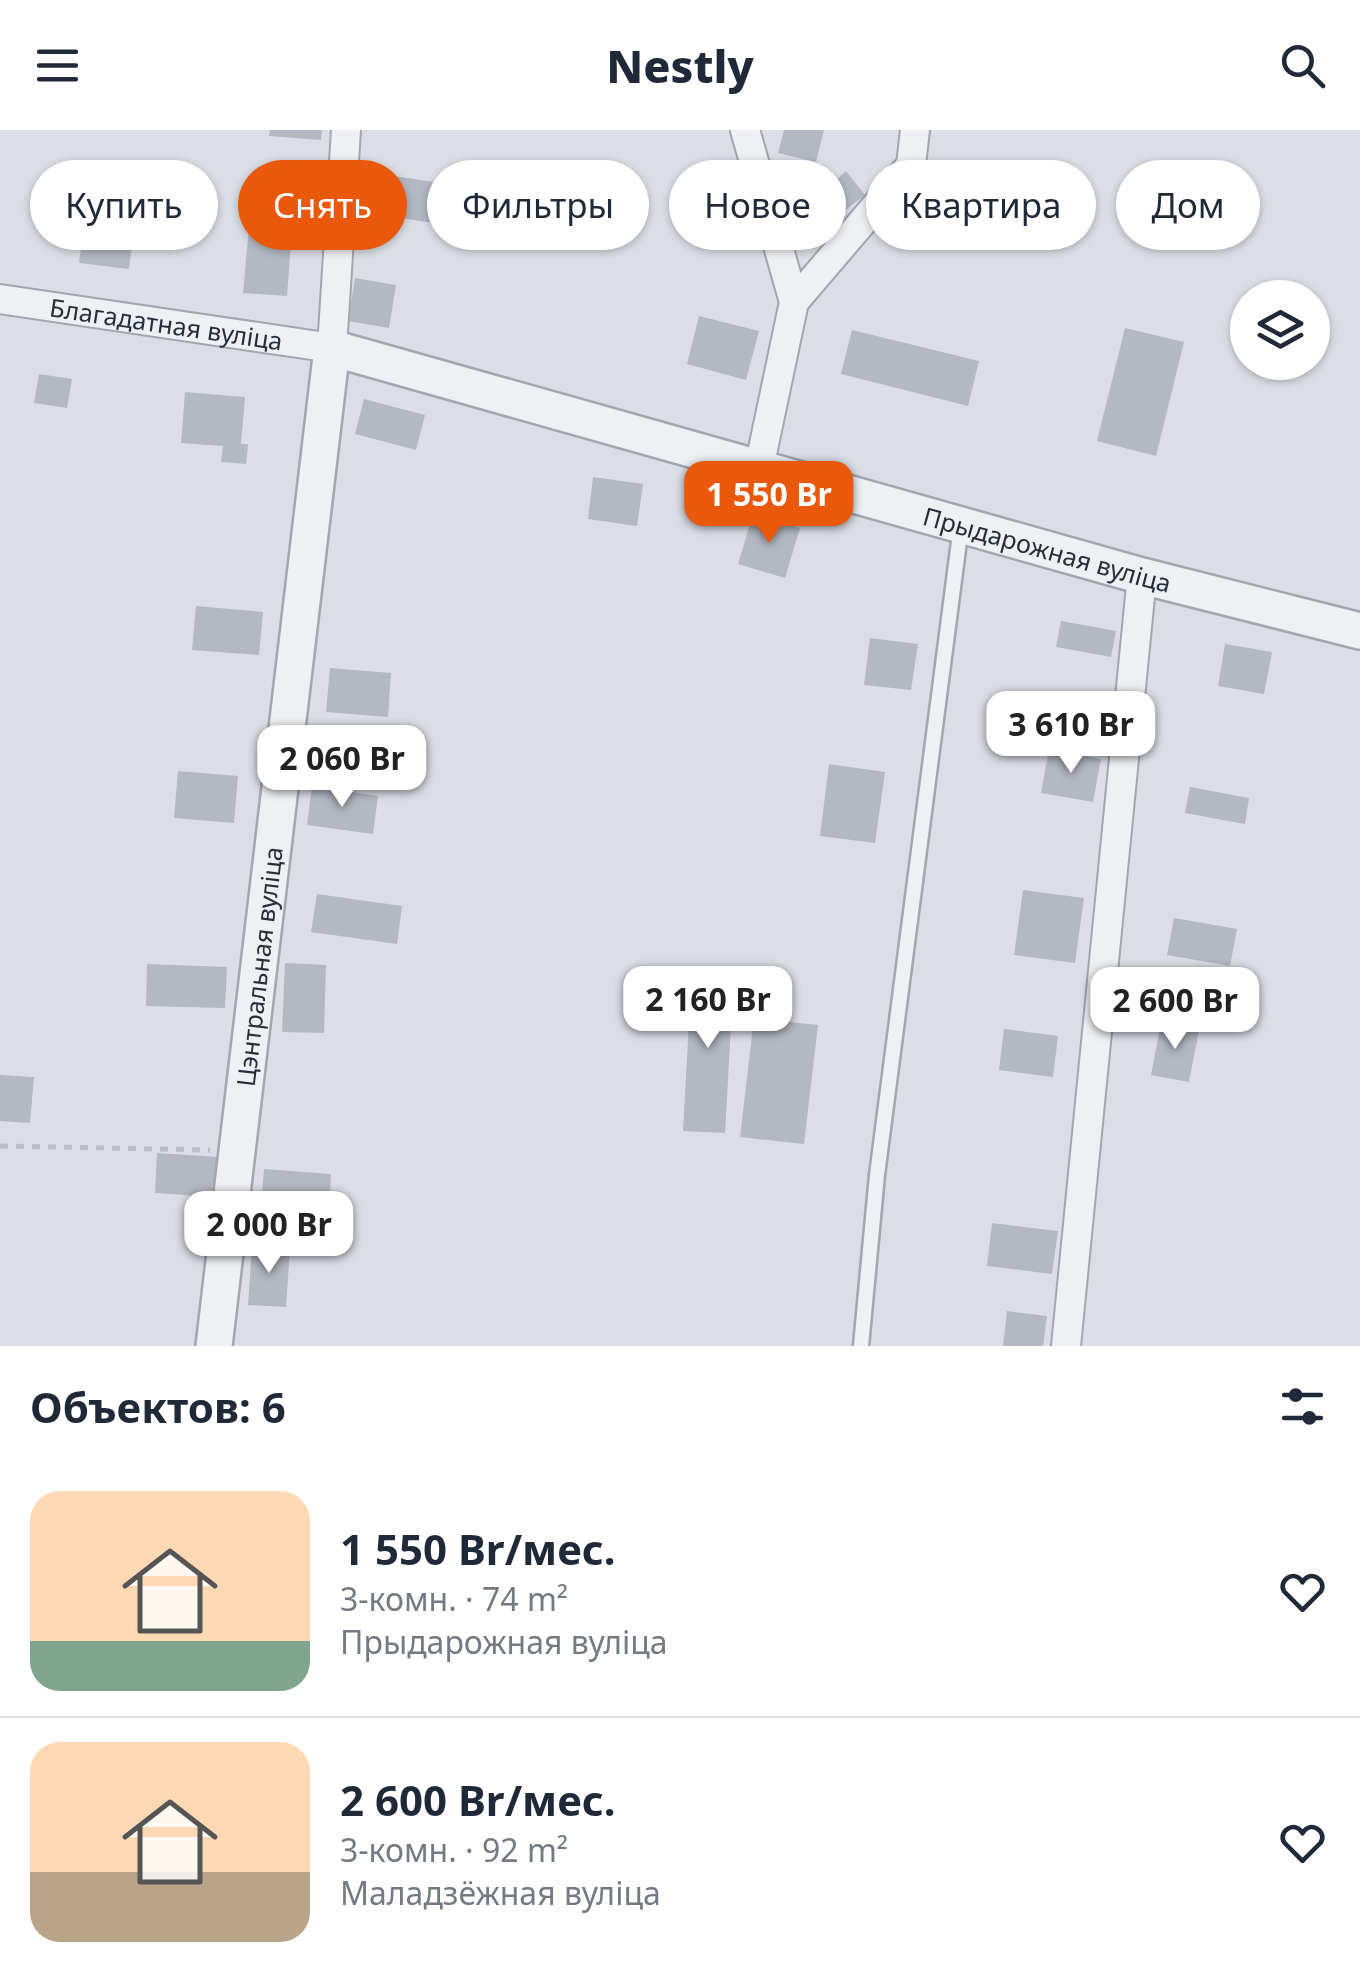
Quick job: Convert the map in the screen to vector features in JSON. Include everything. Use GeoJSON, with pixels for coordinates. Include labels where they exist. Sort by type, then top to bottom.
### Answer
{"type":"FeatureCollection","features":[{"type":"Feature","properties":{"kind":"street"},"geometry":{"type":"LineString","coordinates":[[332,348],[346,130]]}},
{"type":"Feature","properties":{"kind":"street"},"geometry":{"type":"LineString","coordinates":[[745,130],[794,302],[758,468]]}},
{"type":"Feature","properties":{"kind":"street"},"geometry":{"type":"LineString","coordinates":[[794,302],[911,165],[914,130]]}},
{"type":"Feature","properties":{"kind":"street","name":"Благадатная вуліца"},"geometry":{"type":"LineString","coordinates":[[0,299],[332,348]]}},
{"type":"Feature","properties":{"kind":"street","name":"Прыдарожная вуліца"},"geometry":{"type":"LineString","coordinates":[[332,348],[1142,576],[1360,632]]}},
{"type":"Feature","properties":{"kind":"street","name":"Цэнтральная вуліца"},"geometry":{"type":"LineString","coordinates":[[214,1346],[332,348]]}},
{"type":"Feature","properties":{"kind":"street"},"geometry":{"type":"LineString","coordinates":[[1066,1346],[1142,576]]}},
{"type":"Feature","properties":{"kind":"lane"},"geometry":{"type":"LineString","coordinates":[[861,1346],[877,1175],[961,525]]}},
{"type":"Feature","properties":{"kind":"path"},"geometry":{"type":"LineString","coordinates":[[0,1146],[238,1151]]}},
{"type":"Feature","properties":{"kind":"building"},"geometry":{"type":"Polygon","coordinates":[[[270,130],[322,130],[321,140],[269,136],[270,130]]]}},
{"type":"Feature","properties":{"kind":"building"},"geometry":{"type":"Polygon","coordinates":[[[784,130],[824,130],[816,160],[778,153],[784,130]]]}},
{"type":"Feature","properties":{"kind":"building"},"geometry":{"type":"Polygon","coordinates":[[[846,171],[865,195],[846,210],[846,171]]]}},
{"type":"Feature","properties":{"kind":"building"},"geometry":{"type":"Polygon","coordinates":[[[407,178],[427,181],[427,222],[407,219],[407,178]]]}},
{"type":"Feature","properties":{"kind":"building"},"geometry":{"type":"Polygon","coordinates":[[[81,250],[131,250],[129,269],[79,263],[81,250]]]}},
{"type":"Feature","properties":{"kind":"building"},"geometry":{"type":"Polygon","coordinates":[[[247,250],[290,250],[287,296],[243,293],[247,250]]]}},
{"type":"Feature","properties":{"kind":"building"},"geometry":{"type":"Polygon","coordinates":[[[355,278],[396,285],[389,328],[348,321],[355,278]]]}},
{"type":"Feature","properties":{"kind":"building"},"geometry":{"type":"Polygon","coordinates":[[[699,316],[759,331],[746,380],[687,364],[699,316]]]}},
{"type":"Feature","properties":{"kind":"building"},"geometry":{"type":"Polygon","coordinates":[[[1125,328],[1184,342],[1156,456],[1097,441],[1125,328]]]}},
{"type":"Feature","properties":{"kind":"building"},"geometry":{"type":"Polygon","coordinates":[[[852,330],[979,361],[968,406],[841,374],[852,330]]]}},
{"type":"Feature","properties":{"kind":"building"},"geometry":{"type":"Polygon","coordinates":[[[39,374],[72,379],[67,408],[34,403],[39,374]]]}},
{"type":"Feature","properties":{"kind":"building"},"geometry":{"type":"Polygon","coordinates":[[[185,392],[245,397],[241,444],[248,444],[246,464],[221,462],[223,446],[181,443],[185,392]]]}},
{"type":"Feature","properties":{"kind":"building"},"geometry":{"type":"Polygon","coordinates":[[[364,399],[425,415],[416,450],[355,434],[364,399]]]}},
{"type":"Feature","properties":{"kind":"building"},"geometry":{"type":"Polygon","coordinates":[[[593,477],[643,484],[637,526],[588,519],[593,477]]]}},
{"type":"Feature","properties":{"kind":"building"},"geometry":{"type":"Polygon","coordinates":[[[753,514],[800,528],[785,578],[738,564],[753,514]]]}},
{"type":"Feature","properties":{"kind":"building"},"geometry":{"type":"Polygon","coordinates":[[[196,606],[263,612],[259,655],[192,650],[196,606]]]}},
{"type":"Feature","properties":{"kind":"building"},"geometry":{"type":"Polygon","coordinates":[[[1061,621],[1116,631],[1111,657],[1056,647],[1061,621]]]}},
{"type":"Feature","properties":{"kind":"building"},"geometry":{"type":"Polygon","coordinates":[[[870,638],[918,644],[911,690],[864,685],[870,638]]]}},
{"type":"Feature","properties":{"kind":"building"},"geometry":{"type":"Polygon","coordinates":[[[1225,644],[1272,652],[1264,694],[1218,686],[1225,644]]]}},
{"type":"Feature","properties":{"kind":"building"},"geometry":{"type":"Polygon","coordinates":[[[330,668],[391,673],[388,717],[326,712],[330,668]]]}},
{"type":"Feature","properties":{"kind":"building"},"geometry":{"type":"Polygon","coordinates":[[[1049,749],[1101,759],[1093,802],[1041,793],[1049,749]]]}},
{"type":"Feature","properties":{"kind":"building"},"geometry":{"type":"Polygon","coordinates":[[[829,764],[885,772],[875,843],[820,836],[829,764]]]}},
{"type":"Feature","properties":{"kind":"building"},"geometry":{"type":"Polygon","coordinates":[[[178,771],[238,776],[234,823],[174,818],[178,771]]]}},
{"type":"Feature","properties":{"kind":"building"},"geometry":{"type":"Polygon","coordinates":[[[312,786],[378,796],[373,834],[307,825],[312,786]]]}},
{"type":"Feature","properties":{"kind":"building"},"geometry":{"type":"Polygon","coordinates":[[[1190,787],[1249,798],[1245,824],[1185,813],[1190,787]]]}},
{"type":"Feature","properties":{"kind":"building"},"geometry":{"type":"Polygon","coordinates":[[[1023,890],[1084,898],[1075,963],[1014,955],[1023,890]]]}},
{"type":"Feature","properties":{"kind":"building"},"geometry":{"type":"Polygon","coordinates":[[[317,894],[402,906],[397,944],[311,932],[317,894]]]}},
{"type":"Feature","properties":{"kind":"building"},"geometry":{"type":"Polygon","coordinates":[[[1174,918],[1237,929],[1230,966],[1167,955],[1174,918]]]}},
{"type":"Feature","properties":{"kind":"building"},"geometry":{"type":"Polygon","coordinates":[[[285,963],[326,965],[324,1033],[282,1032],[285,963]]]}},
{"type":"Feature","properties":{"kind":"building"},"geometry":{"type":"Polygon","coordinates":[[[147,964],[227,967],[225,1008],[146,1006],[147,964]]]}},
{"type":"Feature","properties":{"kind":"building"},"geometry":{"type":"Polygon","coordinates":[[[692,969],[734,971],[725,1133],[683,1131],[692,969]]]}},
{"type":"Feature","properties":{"kind":"building"},"geometry":{"type":"Polygon","coordinates":[[[754,1018],[818,1025],[804,1144],[740,1137],[754,1018]]]}},
{"type":"Feature","properties":{"kind":"building"},"geometry":{"type":"Polygon","coordinates":[[[1161,1023],[1199,1030],[1189,1082],[1151,1075],[1161,1023]]]}},
{"type":"Feature","properties":{"kind":"building"},"geometry":{"type":"Polygon","coordinates":[[[1004,1029],[1058,1036],[1053,1077],[999,1070],[1004,1029]]]}},
{"type":"Feature","properties":{"kind":"building"},"geometry":{"type":"Polygon","coordinates":[[[0,1075],[34,1077],[30,1123],[0,1121],[0,1075]]]}},
{"type":"Feature","properties":{"kind":"building"},"geometry":{"type":"Polygon","coordinates":[[[157,1153],[218,1157],[215,1197],[155,1193],[157,1153]]]}},
{"type":"Feature","properties":{"kind":"building"},"geometry":{"type":"Polygon","coordinates":[[[264,1169],[331,1174],[329,1211],[261,1206],[264,1169]]]}},
{"type":"Feature","properties":{"kind":"building"},"geometry":{"type":"Polygon","coordinates":[[[992,1223],[1058,1231],[1052,1274],[987,1266],[992,1223]]]}},
{"type":"Feature","properties":{"kind":"building"},"geometry":{"type":"Polygon","coordinates":[[[252,1245],[290,1248],[286,1307],[248,1305],[252,1245]]]}},
{"type":"Feature","properties":{"kind":"building"},"geometry":{"type":"Polygon","coordinates":[[[1007,1311],[1047,1316],[1043,1346],[1003,1346],[1007,1311]]]}}]}
